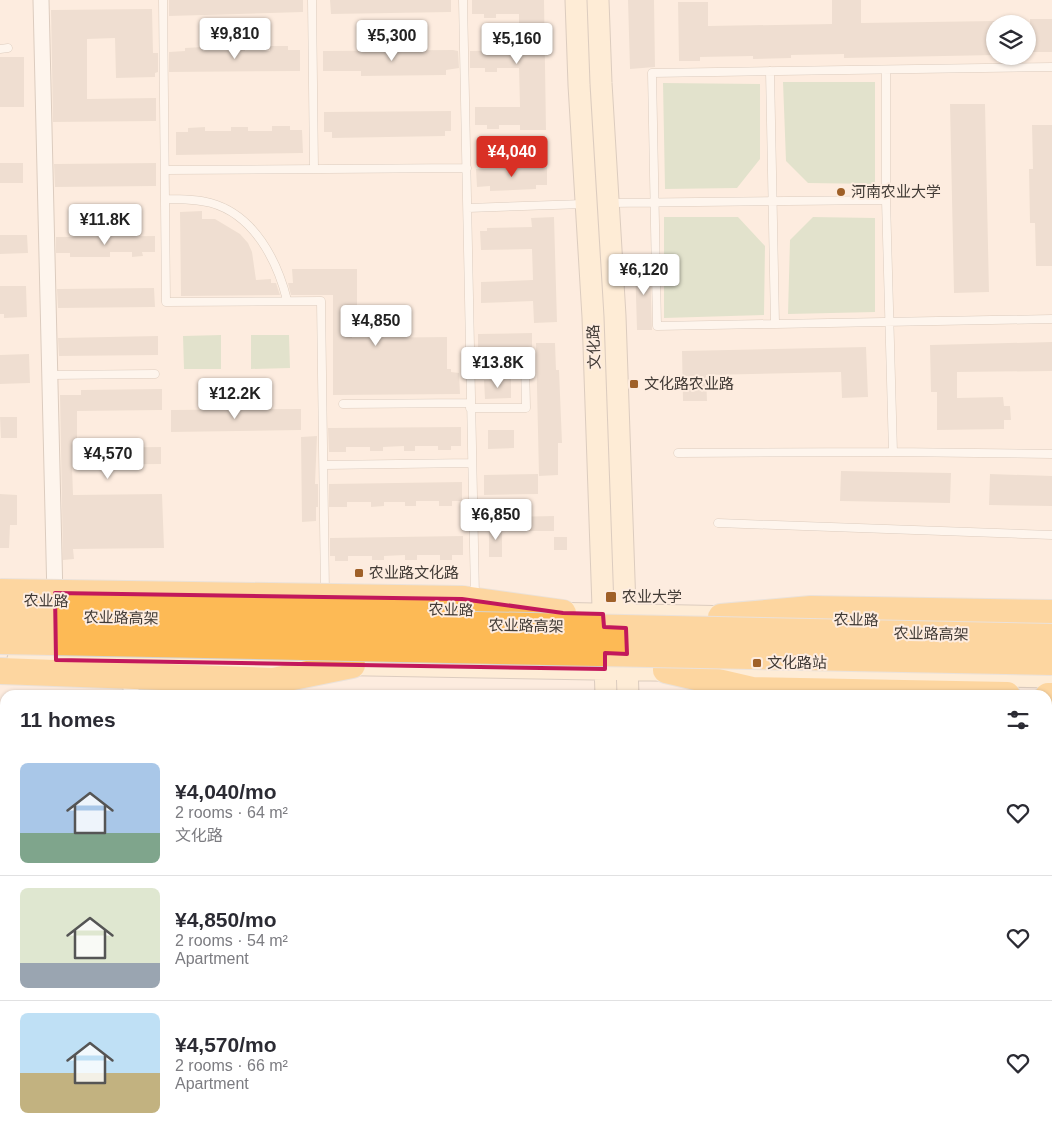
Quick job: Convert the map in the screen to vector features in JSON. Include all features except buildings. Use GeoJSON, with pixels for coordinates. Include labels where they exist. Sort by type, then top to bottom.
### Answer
{"type":"FeatureCollection","features":[{"type":"Feature","properties":{"kind":"highway"},"geometry":{"type":"LineString","coordinates":[[0,592],[468,600],[563,613]]}},
{"type":"Feature","properties":{"kind":"highway"},"geometry":{"type":"LineString","coordinates":[[721,617],[812,608],[1052,613]]}},
{"type":"Feature","properties":{"kind":"highway","name":"农业路高架"},"geometry":{"type":"LineString","coordinates":[[0,615],[1052,636]]}},
{"type":"Feature","properties":{"kind":"highway","name":"农业路高架"},"geometry":{"type":"LineString","coordinates":[[0,641],[1052,662]]}},
{"type":"Feature","properties":{"kind":"highway"},"geometry":{"type":"LineString","coordinates":[[0,671],[131,685],[273,681],[352,665]]}},
{"type":"Feature","properties":{"kind":"highway"},"geometry":{"type":"LineString","coordinates":[[666,670],[752,690]]}},
{"type":"Feature","properties":{"kind":"street"},"geometry":{"type":"LineString","coordinates":[[41,0],[56,660]]}},
{"type":"Feature","properties":{"kind":"street","name":"文化路"},"geometry":{"type":"LineString","coordinates":[[576,0],[606,690]]}},
{"type":"Feature","properties":{"kind":"street","name":"文化路"},"geometry":{"type":"LineString","coordinates":[[598,0],[614,316],[628,690]]}},
{"type":"Feature","properties":{"kind":"street","name":"农业路"},"geometry":{"type":"LineString","coordinates":[[0,600],[1052,625]]}},
{"type":"Feature","properties":{"kind":"street"},"geometry":{"type":"LineString","coordinates":[[0,659],[1052,677]]}},
{"type":"Feature","properties":{"kind":"lane"},"geometry":{"type":"LineString","coordinates":[[163,0],[166,302],[321,300],[323,305],[326,607]]}},
{"type":"Feature","properties":{"kind":"lane"},"geometry":{"type":"LineString","coordinates":[[312,0],[314,169]]}},
{"type":"Feature","properties":{"kind":"lane"},"geometry":{"type":"LineString","coordinates":[[463,0],[472,463],[468,600]]}},
{"type":"Feature","properties":{"kind":"lane"},"geometry":{"type":"LineString","coordinates":[[1052,67],[886,71],[652,73],[657,326],[1052,319]]}},
{"type":"Feature","properties":{"kind":"lane"},"geometry":{"type":"LineString","coordinates":[[770,71],[775,324]]}},
{"type":"Feature","properties":{"kind":"lane"},"geometry":{"type":"LineString","coordinates":[[886,71],[886,200],[891,322],[893,452]]}},
{"type":"Feature","properties":{"kind":"lane"},"geometry":{"type":"LineString","coordinates":[[165,170],[467,168]]}},
{"type":"Feature","properties":{"kind":"lane"},"geometry":{"type":"LineString","coordinates":[[165,199],[204,202],[232,211],[266,245],[281,276],[287,300]]}},
{"type":"Feature","properties":{"kind":"lane"},"geometry":{"type":"LineString","coordinates":[[608,203],[886,200]]}},
{"type":"Feature","properties":{"kind":"lane"},"geometry":{"type":"LineString","coordinates":[[468,208],[586,204]]}},
{"type":"Feature","properties":{"kind":"lane"},"geometry":{"type":"LineString","coordinates":[[342,404],[470,405],[526,408],[525,361],[469,361]]}},
{"type":"Feature","properties":{"kind":"lane"},"geometry":{"type":"LineString","coordinates":[[50,374],[155,374]]}},
{"type":"Feature","properties":{"kind":"lane"},"geometry":{"type":"LineString","coordinates":[[678,454],[893,452],[1052,454]]}},
{"type":"Feature","properties":{"kind":"lane"},"geometry":{"type":"LineString","coordinates":[[324,465],[472,463]]}},
{"type":"Feature","properties":{"kind":"lane"},"geometry":{"type":"LineString","coordinates":[[718,522],[1052,535]]}},
{"type":"Feature","properties":{"kind":"highlighted area"},"geometry":{"type":"Polygon","coordinates":[[[55,593],[462,599],[563,613],[603,614],[604,627],[626,628],[627,654],[605,653],[605,669],[56,660],[55,593]]]}},
{"type":"Feature","properties":{"kind":"green space"},"geometry":{"type":"Polygon","coordinates":[[[783,82],[875,82],[875,184],[808,183],[786,161],[783,82]]]}},
{"type":"Feature","properties":{"kind":"green space"},"geometry":{"type":"Polygon","coordinates":[[[663,83],[760,84],[760,159],[737,188],[665,189],[663,83]]]}},
{"type":"Feature","properties":{"kind":"green space"},"geometry":{"type":"Polygon","coordinates":[[[664,217],[738,217],[765,246],[764,315],[664,318],[664,217]]]}},
{"type":"Feature","properties":{"kind":"green space"},"geometry":{"type":"Polygon","coordinates":[[[813,217],[875,218],[875,312],[788,314],[790,240],[813,217]]]}},
{"type":"Feature","properties":{"kind":"green space"},"geometry":{"type":"Polygon","coordinates":[[[221,335],[221,369],[184,369],[183,336],[221,335]]]}},
{"type":"Feature","properties":{"kind":"green space"},"geometry":{"type":"Polygon","coordinates":[[[251,335],[289,335],[290,368],[251,369],[251,335]]]}},
{"type":"Feature","properties":{"kind":"place","name":"河南农业大学"},"geometry":{"type":"Point","coordinates":[841,192]}},
{"type":"Feature","properties":{"kind":"place","name":"文化路农业路"},"geometry":{"type":"Point","coordinates":[634,384]}},
{"type":"Feature","properties":{"kind":"place","name":"农业路文化路"},"geometry":{"type":"Point","coordinates":[359,573]}},
{"type":"Feature","properties":{"kind":"place","name":"农业大学"},"geometry":{"type":"Point","coordinates":[611,597]}},
{"type":"Feature","properties":{"kind":"place","name":"文化路站"},"geometry":{"type":"Point","coordinates":[757,663]}}]}
